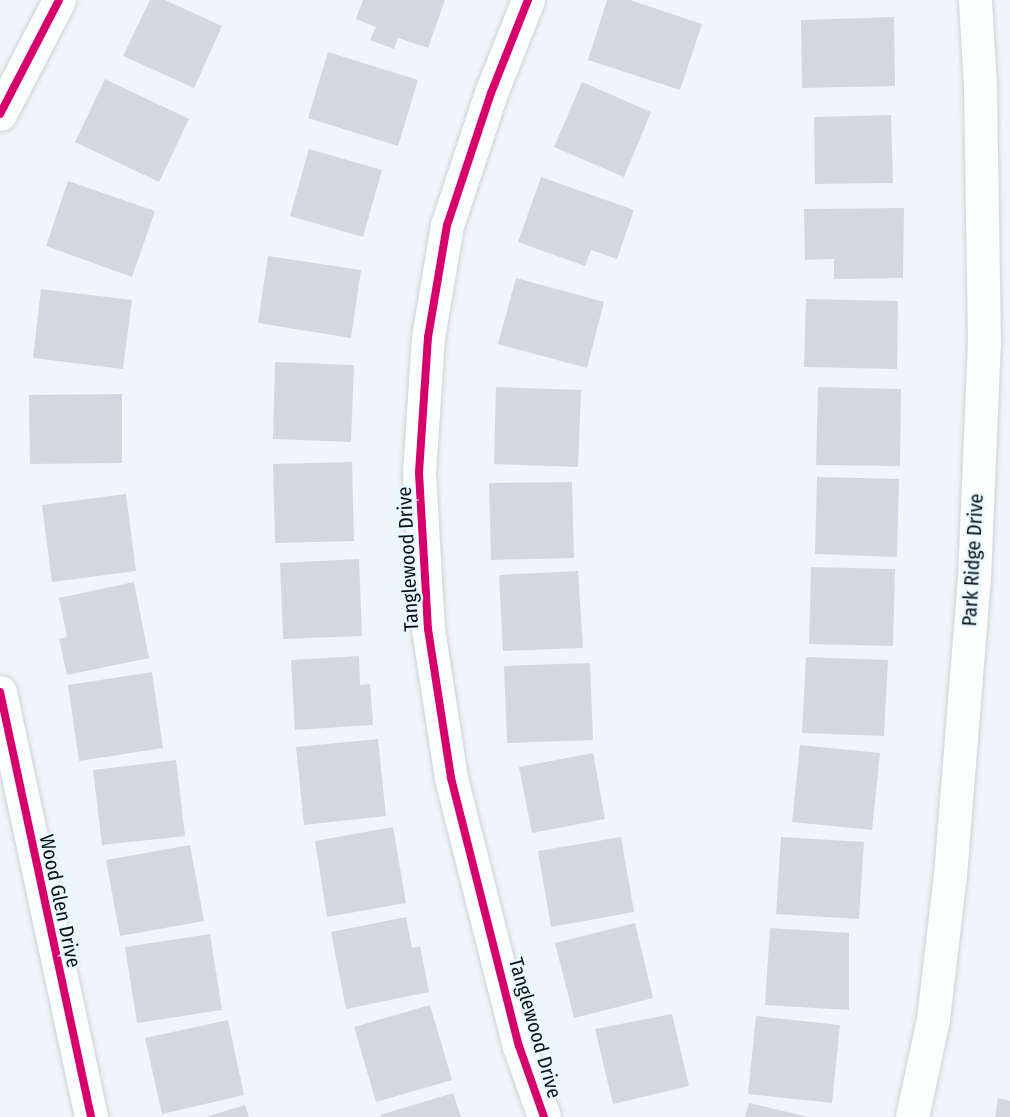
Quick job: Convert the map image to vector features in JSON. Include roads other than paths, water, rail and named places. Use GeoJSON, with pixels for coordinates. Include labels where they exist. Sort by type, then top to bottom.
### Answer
{"type":"FeatureCollection","features":[{"type":"Feature","properties":{"kind":"street"},"geometry":{"type":"LineString","coordinates":[[0,114],[59,0]]}},
{"type":"Feature","properties":{"kind":"street","name":"Tanglewood Drive"},"geometry":{"type":"LineString","coordinates":[[528,0],[491,93],[447,225],[428,337],[419,473],[428,629],[451,778],[519,1046],[544,1117]]}},
{"type":"Feature","properties":{"kind":"street","name":"Park Ridge Drive"},"geometry":{"type":"LineString","coordinates":[[912,1117],[933,1019],[950,875],[974,578],[984,344],[980,85],[975,0]]}},
{"type":"Feature","properties":{"kind":"street","name":"Wood Glen Drive"},"geometry":{"type":"LineString","coordinates":[[0,692],[91,1117]]}}]}
